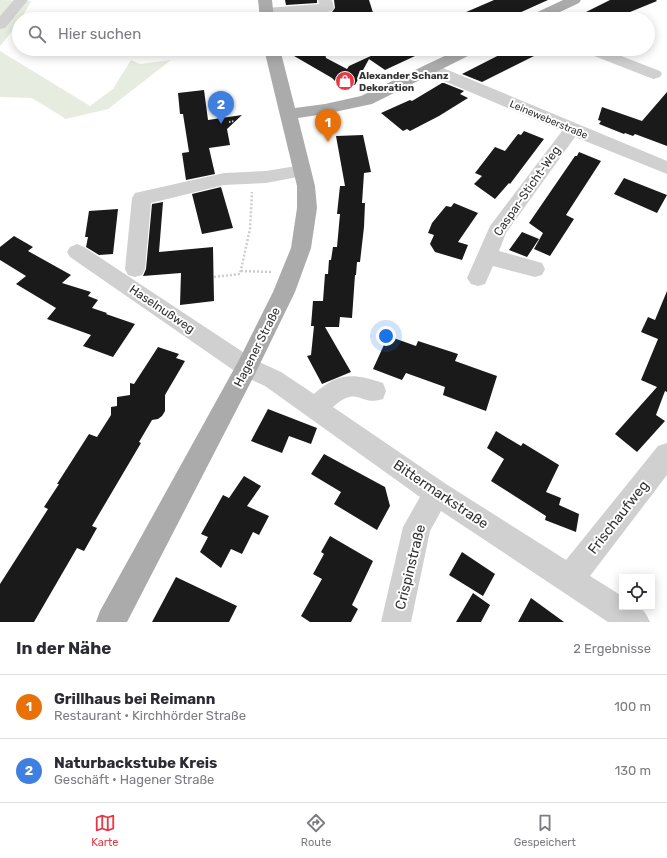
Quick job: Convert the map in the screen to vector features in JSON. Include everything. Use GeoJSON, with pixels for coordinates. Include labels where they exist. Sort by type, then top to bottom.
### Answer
{"type":"FeatureCollection","features":[{"type":"Feature","properties":{"kind":"main road"},"geometry":{"type":"LineString","coordinates":[[549,12],[574,0]]}},
{"type":"Feature","properties":{"kind":"main road","name":"Hagener Straße"},"geometry":{"type":"LineString","coordinates":[[111,622],[247,367],[284,292],[300,248],[307,208],[306,186],[274,56]]}},
{"type":"Feature","properties":{"kind":"main road"},"geometry":{"type":"LineString","coordinates":[[290,120],[336,116],[358,107],[366,100],[456,56]]}},
{"type":"Feature","properties":{"kind":"street"},"geometry":{"type":"LineString","coordinates":[[0,25],[21,0]]}},
{"type":"Feature","properties":{"kind":"street"},"geometry":{"type":"LineString","coordinates":[[266,6],[327,8],[325,0]]}},
{"type":"Feature","properties":{"kind":"street"},"geometry":{"type":"LineString","coordinates":[[606,56],[654,74]]}},
{"type":"Feature","properties":{"kind":"street","name":"Leineweberstraße"},"geometry":{"type":"LineString","coordinates":[[431,68],[443,75],[667,168]]}},
{"type":"Feature","properties":{"kind":"street","name":"Caspar-Sticht-Weg"},"geometry":{"type":"LineString","coordinates":[[478,278],[497,231],[572,129]]}},
{"type":"Feature","properties":{"kind":"street"},"geometry":{"type":"LineString","coordinates":[[134,269],[142,198],[224,179],[266,177],[302,171]]}},
{"type":"Feature","properties":{"kind":"street","name":"Haselnußweg"},"geometry":{"type":"LineString","coordinates":[[78,252],[247,367]]}},
{"type":"Feature","properties":{"kind":"street"},"geometry":{"type":"LineString","coordinates":[[487,256],[535,269]]}},
{"type":"Feature","properties":{"kind":"street","name":"Bittermarkstraße"},"geometry":{"type":"LineString","coordinates":[[247,367],[273,379],[437,492],[635,622]]}},
{"type":"Feature","properties":{"kind":"street"},"geometry":{"type":"LineString","coordinates":[[315,408],[333,391],[344,385],[360,386],[374,391]]}},
{"type":"Feature","properties":{"kind":"street","name":"Frischaufweg"},"geometry":{"type":"LineString","coordinates":[[570,578],[667,455]]}},
{"type":"Feature","properties":{"kind":"street","name":"Crispinstraße"},"geometry":{"type":"LineString","coordinates":[[396,622],[417,527],[437,492]]}},
{"type":"Feature","properties":{"kind":"path"},"geometry":{"type":"LineString","coordinates":[[229,122],[234,122]]}},
{"type":"Feature","properties":{"kind":"path"},"geometry":{"type":"LineString","coordinates":[[214,277],[240,274],[250,229],[252,185]]}},
{"type":"Feature","properties":{"kind":"path"},"geometry":{"type":"LineString","coordinates":[[241,271],[272,272]]}},
{"type":"Feature","properties":{"kind":"shaded area"},"geometry":{"type":"Polygon","coordinates":[[[0,0],[31,1],[25,12],[12,12],[12,31],[0,46],[0,0]]]}},
{"type":"Feature","properties":{"kind":"shaded area"},"geometry":{"type":"Polygon","coordinates":[[[0,51],[90,106],[113,89],[131,60],[140,64],[171,60],[108,109],[66,119],[32,98],[0,97],[0,51]]]}},
{"type":"Feature","properties":{"kind":"building"},"geometry":{"type":"Polygon","coordinates":[[[285,0],[317,0],[317,3],[286,5],[285,0]]]}},
{"type":"Feature","properties":{"kind":"building"},"geometry":{"type":"Polygon","coordinates":[[[334,0],[369,0],[373,12],[332,12],[335,8],[334,0]]]}},
{"type":"Feature","properties":{"kind":"building"},"geometry":{"type":"Polygon","coordinates":[[[494,0],[548,0],[521,12],[466,12],[494,0]]]}},
{"type":"Feature","properties":{"kind":"building"},"geometry":{"type":"Polygon","coordinates":[[[610,0],[657,1],[630,12],[586,12],[610,0]]]}},
{"type":"Feature","properties":{"kind":"building"},"geometry":{"type":"Polygon","coordinates":[[[294,56],[326,56],[326,58],[347,69],[349,66],[371,56],[415,56],[385,70],[369,59],[355,85],[344,86],[337,83],[332,78],[294,56]]]}},
{"type":"Feature","properties":{"kind":"building"},"geometry":{"type":"Polygon","coordinates":[[[497,56],[534,56],[482,82],[462,74],[497,56]]]}},
{"type":"Feature","properties":{"kind":"building"},"geometry":{"type":"Polygon","coordinates":[[[442,83],[464,91],[460,94],[468,98],[439,116],[410,131],[407,129],[403,131],[381,113],[410,100],[412,101],[442,83]]]}},
{"type":"Feature","properties":{"kind":"building"},"geometry":{"type":"Polygon","coordinates":[[[204,90],[208,120],[242,115],[227,129],[230,145],[209,148],[215,174],[186,180],[182,153],[189,152],[183,114],[180,114],[178,93],[204,90]]]}},
{"type":"Feature","properties":{"kind":"building"},"geometry":{"type":"Polygon","coordinates":[[[667,92],[667,146],[635,134],[633,136],[624,134],[599,124],[601,121],[598,120],[602,107],[642,121],[667,92]]]}},
{"type":"Feature","properties":{"kind":"building"},"geometry":{"type":"Polygon","coordinates":[[[524,131],[544,139],[510,184],[509,183],[495,199],[474,184],[482,176],[475,173],[495,147],[505,151],[518,134],[521,135],[524,131]]]}},
{"type":"Feature","properties":{"kind":"building"},"geometry":{"type":"Polygon","coordinates":[[[363,135],[371,172],[364,173],[362,203],[365,203],[364,227],[360,262],[357,262],[355,275],[352,318],[340,317],[339,327],[325,327],[351,372],[322,384],[307,356],[311,355],[314,326],[311,326],[313,301],[323,301],[325,274],[328,274],[329,260],[331,260],[333,247],[337,247],[340,214],[337,214],[340,186],[345,186],[336,136],[363,135]]]}},
{"type":"Feature","properties":{"kind":"building"},"geometry":{"type":"Polygon","coordinates":[[[579,152],[601,161],[566,215],[574,219],[550,256],[534,249],[543,233],[529,223],[579,152]]]}},
{"type":"Feature","properties":{"kind":"building"},"geometry":{"type":"Polygon","coordinates":[[[624,178],[667,195],[657,213],[614,194],[624,178]]]}},
{"type":"Feature","properties":{"kind":"building"},"geometry":{"type":"Polygon","coordinates":[[[221,187],[233,228],[202,234],[192,194],[221,187]]]}},
{"type":"Feature","properties":{"kind":"building"},"geometry":{"type":"Polygon","coordinates":[[[163,202],[159,252],[213,247],[214,301],[180,305],[181,273],[143,276],[146,269],[152,204],[163,202]]]}},
{"type":"Feature","properties":{"kind":"building"},"geometry":{"type":"Polygon","coordinates":[[[454,203],[478,213],[458,242],[468,245],[462,260],[435,252],[430,244],[434,235],[428,233],[432,223],[446,206],[451,207],[454,203]]]}},
{"type":"Feature","properties":{"kind":"building"},"geometry":{"type":"Polygon","coordinates":[[[118,209],[113,254],[99,255],[86,247],[88,237],[85,237],[89,211],[118,209]]]}},
{"type":"Feature","properties":{"kind":"building"},"geometry":{"type":"Polygon","coordinates":[[[522,232],[539,239],[527,257],[509,250],[522,232]]]}},
{"type":"Feature","properties":{"kind":"building"},"geometry":{"type":"Polygon","coordinates":[[[14,236],[33,247],[28,251],[71,275],[62,283],[91,292],[88,296],[98,300],[92,308],[135,324],[113,357],[83,346],[91,335],[47,319],[56,308],[16,284],[26,276],[0,260],[0,247],[14,236]]]}},
{"type":"Feature","properties":{"kind":"building"},"geometry":{"type":"Polygon","coordinates":[[[667,291],[667,392],[665,391],[656,415],[665,421],[637,452],[615,434],[657,387],[641,380],[658,339],[641,332],[648,317],[655,320],[667,291]]]}},
{"type":"Feature","properties":{"kind":"building"},"geometry":{"type":"Polygon","coordinates":[[[388,336],[416,346],[418,341],[458,354],[455,361],[497,376],[486,411],[443,395],[445,387],[406,373],[402,380],[373,369],[388,336]]]}},
{"type":"Feature","properties":{"kind":"building"},"geometry":{"type":"Polygon","coordinates":[[[158,347],[179,354],[176,358],[185,361],[165,395],[165,411],[158,419],[152,420],[139,442],[141,443],[92,526],[97,528],[84,551],[77,548],[34,622],[0,622],[0,584],[48,509],[44,507],[59,484],[57,484],[89,434],[97,437],[111,415],[111,407],[117,406],[117,397],[130,395],[130,383],[134,384],[158,347]]]}},
{"type":"Feature","properties":{"kind":"building"},"geometry":{"type":"Polygon","coordinates":[[[268,409],[317,428],[311,444],[289,436],[282,453],[251,441],[268,409]]]}},
{"type":"Feature","properties":{"kind":"building"},"geometry":{"type":"Polygon","coordinates":[[[496,431],[521,446],[523,443],[559,465],[546,492],[561,498],[559,505],[579,514],[576,532],[545,520],[546,516],[491,481],[504,459],[487,448],[496,431]]]}},
{"type":"Feature","properties":{"kind":"building"},"geometry":{"type":"Polygon","coordinates":[[[324,454],[385,487],[390,506],[377,530],[334,504],[341,492],[311,474],[324,454]]]}},
{"type":"Feature","properties":{"kind":"building"},"geometry":{"type":"Polygon","coordinates":[[[244,476],[261,486],[247,506],[269,516],[259,535],[253,532],[242,554],[231,549],[221,568],[200,552],[208,537],[201,534],[223,495],[229,498],[244,476]]]}},
{"type":"Feature","properties":{"kind":"building"},"geometry":{"type":"Polygon","coordinates":[[[330,536],[373,561],[352,605],[358,609],[351,622],[310,622],[301,616],[322,579],[313,574],[324,554],[321,552],[330,536]]]}},
{"type":"Feature","properties":{"kind":"building"},"geometry":{"type":"Polygon","coordinates":[[[462,552],[495,574],[483,596],[449,575],[462,552]]]}},
{"type":"Feature","properties":{"kind":"building"},"geometry":{"type":"Polygon","coordinates":[[[176,577],[237,606],[229,622],[152,622],[176,577]]]}},
{"type":"Feature","properties":{"kind":"building"},"geometry":{"type":"Polygon","coordinates":[[[473,593],[490,605],[481,622],[456,622],[473,593]]]}},
{"type":"Feature","properties":{"kind":"building"},"geometry":{"type":"Polygon","coordinates":[[[531,598],[564,622],[518,622],[531,598]]]}},
{"type":"Feature","properties":{"kind":"place","name":"Alexander Schanz Dekoration"},"geometry":{"type":"Point","coordinates":[345,81]}},
{"type":"Feature","properties":{"kind":"place","name":"Naturbackstube Kreis"},"geometry":{"type":"Point","coordinates":[221,124]}},
{"type":"Feature","properties":{"kind":"place","name":"Grillhaus bei Reimann"},"geometry":{"type":"Point","coordinates":[328,142]}}]}
